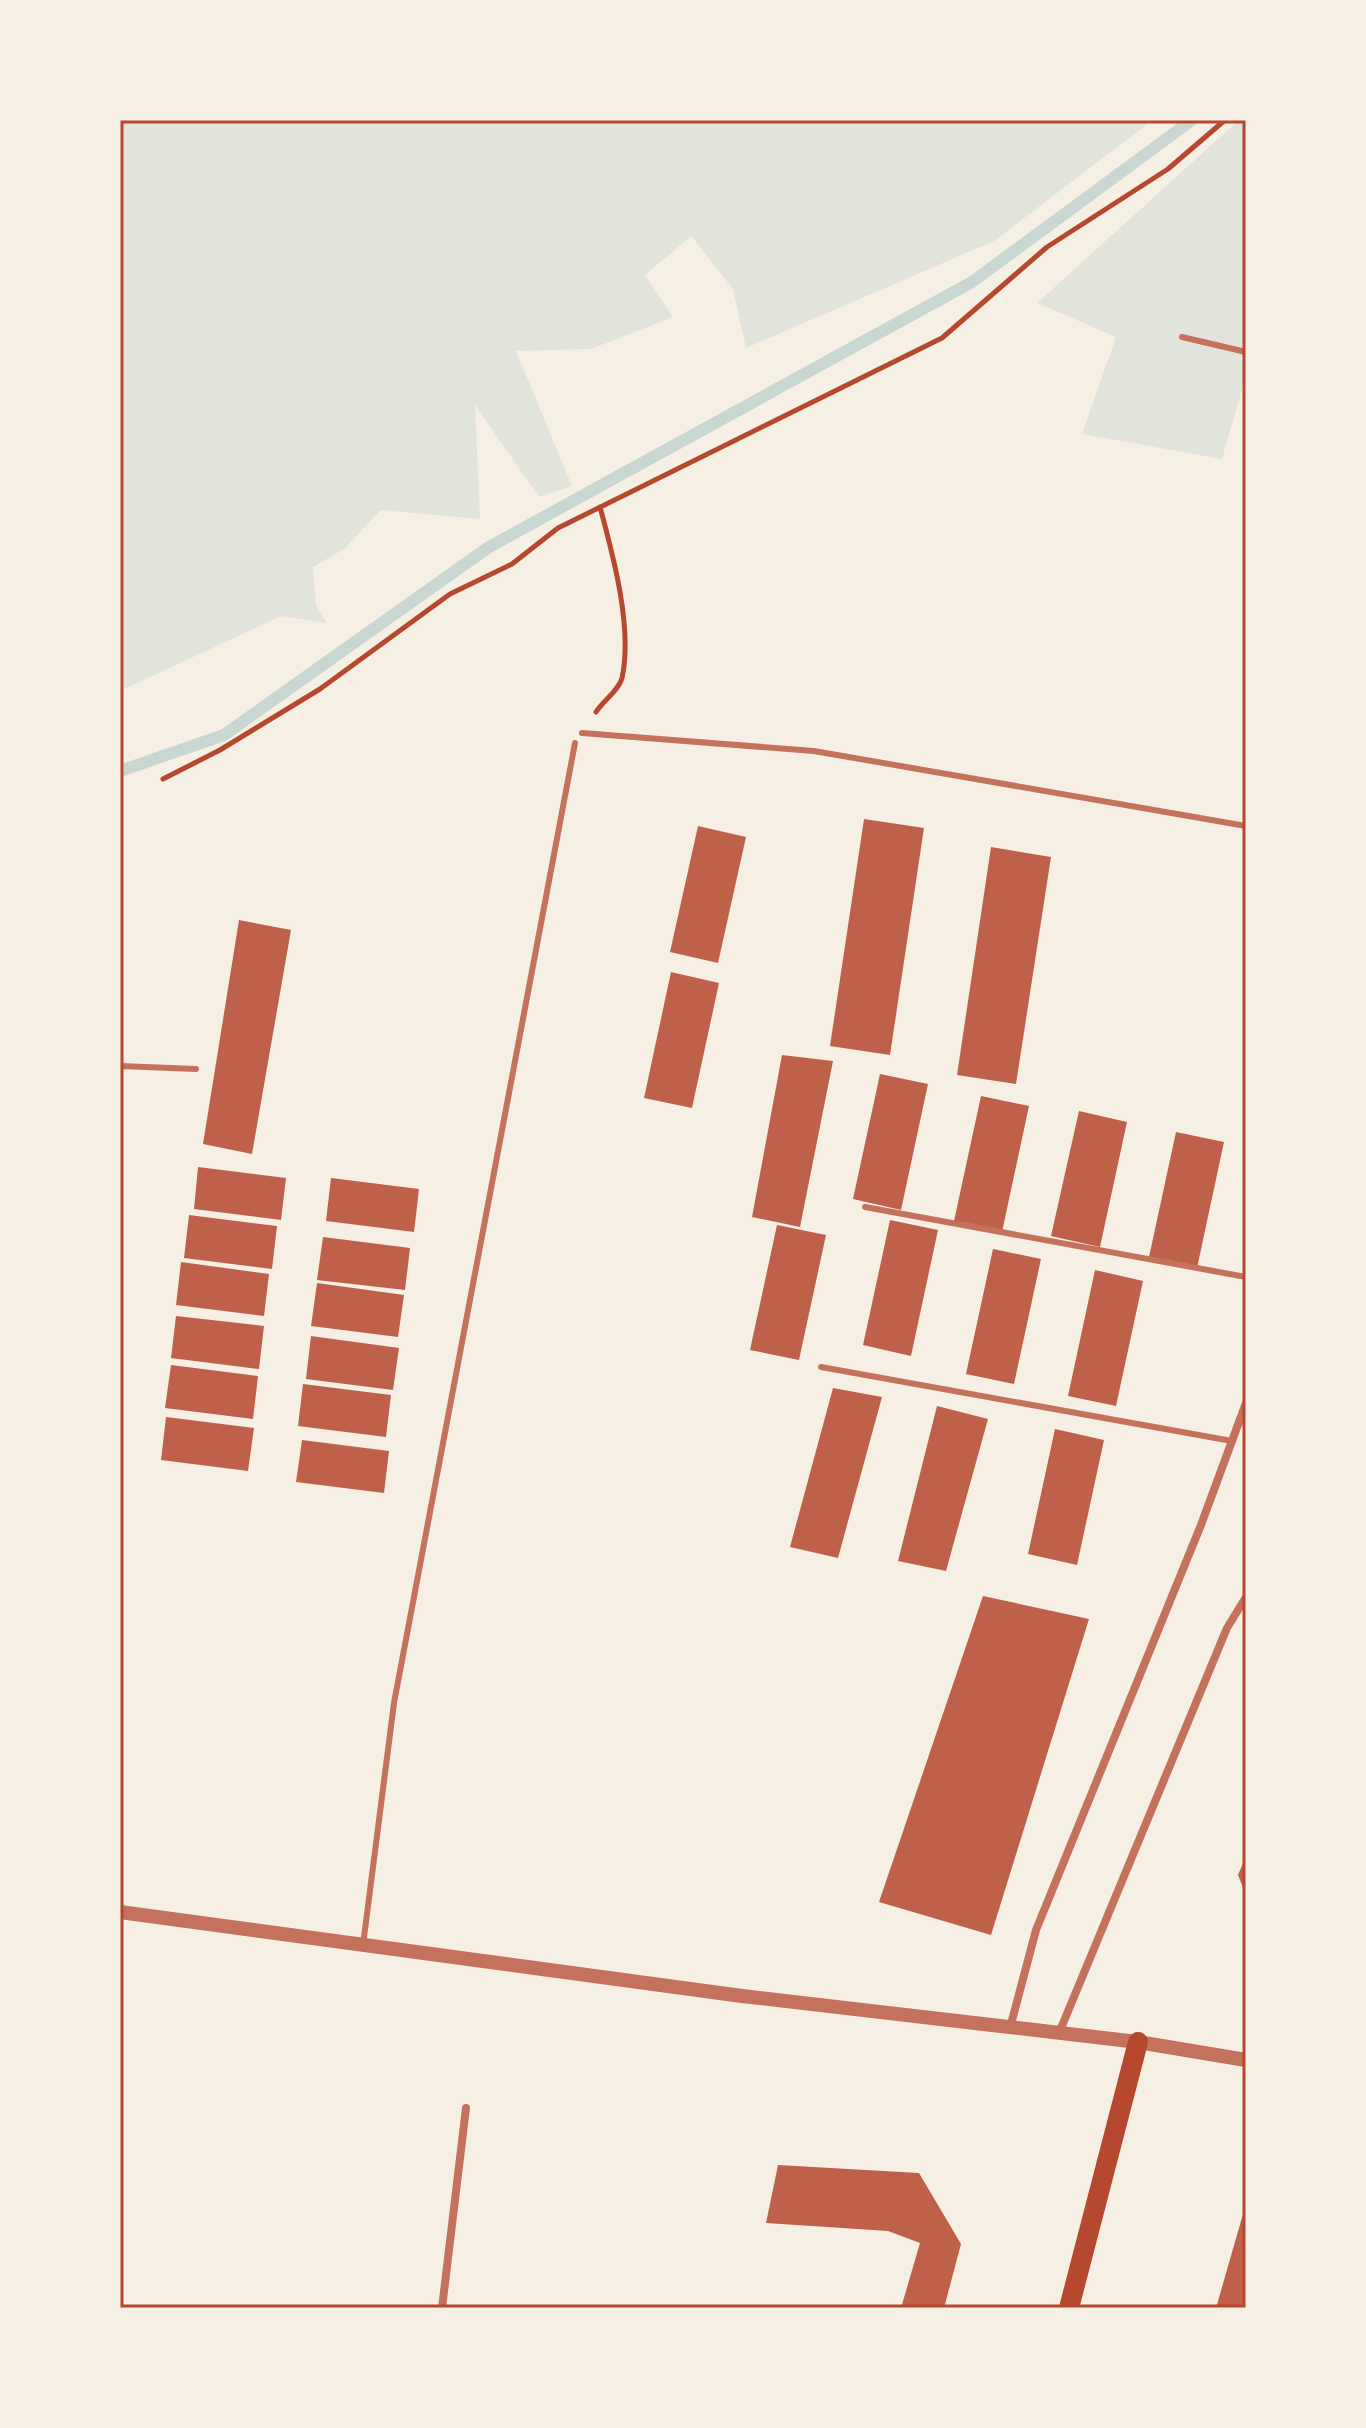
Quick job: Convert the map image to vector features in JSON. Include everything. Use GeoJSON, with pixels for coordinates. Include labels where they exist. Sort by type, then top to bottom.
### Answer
{"type":"FeatureCollection","features":[{"type":"Feature","properties":{"kind":"main road"},"geometry":{"type":"LineString","coordinates":[[1069,2308],[1138,2042]]}},
{"type":"Feature","properties":{"kind":"street"},"geometry":{"type":"LineString","coordinates":[[1010,2028],[1036,1930],[1201,1525],[1246,1403]]}},
{"type":"Feature","properties":{"kind":"street"},"geometry":{"type":"LineString","coordinates":[[1059,2033],[1227,1628],[1246,1597]]}},
{"type":"Feature","properties":{"kind":"street"},"geometry":{"type":"LineString","coordinates":[[120,1912],[726,1994],[1138,2042],[1246,2060]]}},
{"type":"Feature","properties":{"kind":"street"},"geometry":{"type":"LineString","coordinates":[[442,2308],[466,2108]]}},
{"type":"Feature","properties":{"kind":"lane"},"geometry":{"type":"LineString","coordinates":[[1182,337],[1246,352]]}},
{"type":"Feature","properties":{"kind":"lane"},"geometry":{"type":"LineString","coordinates":[[582,733],[814,751],[1246,826]]}},
{"type":"Feature","properties":{"kind":"lane"},"geometry":{"type":"LineString","coordinates":[[363,1945],[394,1703],[575,743]]}},
{"type":"Feature","properties":{"kind":"lane"},"geometry":{"type":"LineString","coordinates":[[120,1066],[196,1069]]}},
{"type":"Feature","properties":{"kind":"lane"},"geometry":{"type":"LineString","coordinates":[[865,1207],[1246,1277]]}},
{"type":"Feature","properties":{"kind":"lane"},"geometry":{"type":"LineString","coordinates":[[821,1367],[1232,1441]]}},
{"type":"Feature","properties":{"kind":"path"},"geometry":{"type":"LineString","coordinates":[[163,779],[220,750],[320,689],[450,594],[512,564],[558,528],[942,338],[1047,247],[1168,169],[1225,120]]}},
{"type":"Feature","properties":{"kind":"path"},"geometry":{"type":"LineString","coordinates":[[582,733],[622,680],[625,627],[615,561],[600,507]]}},
{"type":"Feature","properties":{"kind":"shaded area"},"geometry":{"type":"Polygon","coordinates":[[[120,120],[1153,120],[994,241],[746,348],[733,289],[691,236],[645,275],[673,317],[591,349],[516,351],[572,486],[539,497],[475,405],[480,519],[381,510],[344,549],[313,567],[316,605],[327,623],[281,616],[120,691],[120,120]]]}},
{"type":"Feature","properties":{"kind":"shaded area"},"geometry":{"type":"Polygon","coordinates":[[[1239,120],[1246,120],[1246,375],[1222,459],[1082,434],[1116,337],[1037,303],[1239,120]]]}},
{"type":"Feature","properties":{"kind":"building"},"geometry":{"type":"Polygon","coordinates":[[[864,819],[924,828],[890,1055],[830,1046],[864,819]]]}},
{"type":"Feature","properties":{"kind":"building"},"geometry":{"type":"Polygon","coordinates":[[[698,826],[746,837],[718,963],[670,952],[698,826]]]}},
{"type":"Feature","properties":{"kind":"building"},"geometry":{"type":"Polygon","coordinates":[[[991,847],[1051,857],[1016,1084],[957,1075],[991,847]]]}},
{"type":"Feature","properties":{"kind":"building"},"geometry":{"type":"Polygon","coordinates":[[[239,920],[291,930],[252,1154],[203,1144],[239,920]]]}},
{"type":"Feature","properties":{"kind":"building"},"geometry":{"type":"Polygon","coordinates":[[[671,972],[719,983],[692,1108],[644,1098],[671,972]]]}},
{"type":"Feature","properties":{"kind":"building"},"geometry":{"type":"Polygon","coordinates":[[[782,1055],[833,1061],[800,1227],[752,1217],[782,1055]]]}},
{"type":"Feature","properties":{"kind":"building"},"geometry":{"type":"Polygon","coordinates":[[[880,1074],[928,1084],[901,1210],[853,1199],[880,1074]]]}},
{"type":"Feature","properties":{"kind":"building"},"geometry":{"type":"Polygon","coordinates":[[[981,1096],[1029,1106],[1002,1232],[954,1221],[981,1096]]]}},
{"type":"Feature","properties":{"kind":"building"},"geometry":{"type":"Polygon","coordinates":[[[1079,1111],[1127,1122],[1100,1247],[1051,1236],[1079,1111]]]}},
{"type":"Feature","properties":{"kind":"building"},"geometry":{"type":"Polygon","coordinates":[[[1176,1132],[1224,1142],[1197,1268],[1149,1257],[1176,1132]]]}},
{"type":"Feature","properties":{"kind":"building"},"geometry":{"type":"Polygon","coordinates":[[[198,1167],[286,1178],[281,1220],[194,1209],[198,1167]]]}},
{"type":"Feature","properties":{"kind":"building"},"geometry":{"type":"Polygon","coordinates":[[[331,1178],[419,1189],[414,1232],[326,1221],[331,1178]]]}},
{"type":"Feature","properties":{"kind":"building"},"geometry":{"type":"Polygon","coordinates":[[[189,1215],[277,1226],[272,1269],[184,1258],[189,1215]]]}},
{"type":"Feature","properties":{"kind":"building"},"geometry":{"type":"Polygon","coordinates":[[[890,1220],[938,1230],[911,1356],[863,1345],[890,1220]]]}},
{"type":"Feature","properties":{"kind":"building"},"geometry":{"type":"Polygon","coordinates":[[[777,1225],[826,1235],[799,1360],[750,1350],[777,1225]]]}},
{"type":"Feature","properties":{"kind":"building"},"geometry":{"type":"Polygon","coordinates":[[[323,1237],[410,1248],[405,1290],[317,1280],[323,1237]]]}},
{"type":"Feature","properties":{"kind":"building"},"geometry":{"type":"Polygon","coordinates":[[[993,1249],[1041,1259],[1014,1384],[966,1374],[993,1249]]]}},
{"type":"Feature","properties":{"kind":"building"},"geometry":{"type":"Polygon","coordinates":[[[181,1262],[269,1274],[264,1316],[176,1305],[181,1262]]]}},
{"type":"Feature","properties":{"kind":"building"},"geometry":{"type":"Polygon","coordinates":[[[1095,1270],[1143,1281],[1116,1406],[1068,1396],[1095,1270]]]}},
{"type":"Feature","properties":{"kind":"building"},"geometry":{"type":"Polygon","coordinates":[[[317,1283],[404,1295],[398,1337],[311,1326],[317,1283]]]}},
{"type":"Feature","properties":{"kind":"building"},"geometry":{"type":"Polygon","coordinates":[[[176,1316],[264,1326],[259,1369],[171,1358],[176,1316]]]}},
{"type":"Feature","properties":{"kind":"building"},"geometry":{"type":"Polygon","coordinates":[[[311,1336],[399,1348],[393,1390],[306,1379],[311,1336]]]}},
{"type":"Feature","properties":{"kind":"building"},"geometry":{"type":"Polygon","coordinates":[[[171,1365],[258,1376],[253,1419],[165,1408],[171,1365]]]}},
{"type":"Feature","properties":{"kind":"building"},"geometry":{"type":"Polygon","coordinates":[[[303,1384],[391,1395],[386,1437],[298,1426],[303,1384]]]}},
{"type":"Feature","properties":{"kind":"building"},"geometry":{"type":"Polygon","coordinates":[[[833,1388],[882,1397],[838,1558],[790,1547],[833,1388]]]}},
{"type":"Feature","properties":{"kind":"building"},"geometry":{"type":"Polygon","coordinates":[[[937,1406],[988,1419],[946,1571],[898,1561],[937,1406]]]}},
{"type":"Feature","properties":{"kind":"building"},"geometry":{"type":"Polygon","coordinates":[[[166,1417],[254,1428],[248,1471],[161,1460],[166,1417]]]}},
{"type":"Feature","properties":{"kind":"building"},"geometry":{"type":"Polygon","coordinates":[[[1055,1429],[1104,1440],[1077,1565],[1028,1554],[1055,1429]]]}},
{"type":"Feature","properties":{"kind":"building"},"geometry":{"type":"Polygon","coordinates":[[[302,1440],[389,1451],[384,1493],[296,1482],[302,1440]]]}},
{"type":"Feature","properties":{"kind":"building"},"geometry":{"type":"Polygon","coordinates":[[[983,1596],[1089,1619],[991,1935],[879,1902],[983,1596]]]}},
{"type":"Feature","properties":{"kind":"building"},"geometry":{"type":"Polygon","coordinates":[[[1246,1856],[1246,1895],[1238,1875],[1246,1856]]]}},
{"type":"Feature","properties":{"kind":"building"},"geometry":{"type":"Polygon","coordinates":[[[778,2165],[919,2173],[961,2244],[944,2308],[901,2308],[920,2243],[888,2231],[766,2223],[778,2165]]]}},
{"type":"Feature","properties":{"kind":"building"},"geometry":{"type":"Polygon","coordinates":[[[1245,2207],[1246,2308],[1216,2308],[1245,2207]]]}},
{"type":"Feature","properties":{"kind":"waterway"},"geometry":{"type":"LineString","coordinates":[[120,771],[224,735],[489,547],[972,282],[1192,120]]}}]}
